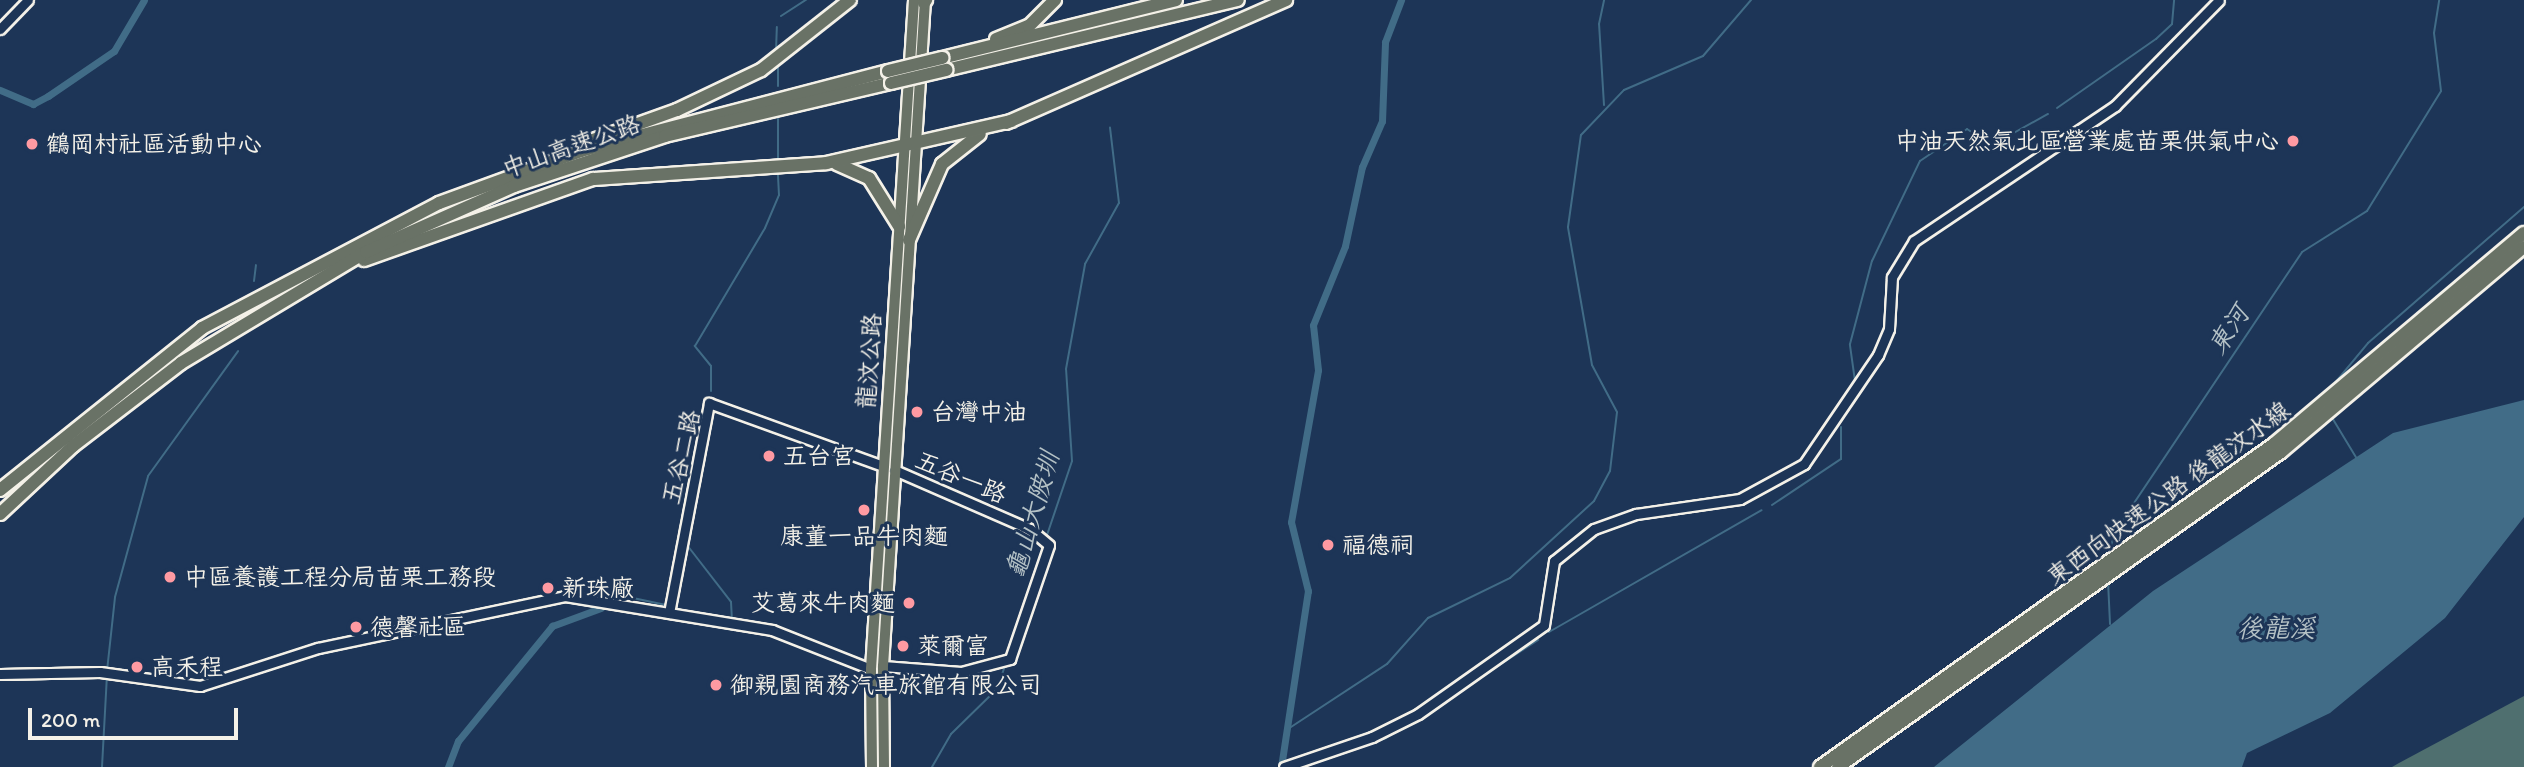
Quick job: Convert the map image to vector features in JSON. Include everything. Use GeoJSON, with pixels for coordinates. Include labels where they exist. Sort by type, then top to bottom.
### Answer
{"type":"FeatureCollection","features":[{"type":"Feature","properties":{"kind":"highway"},"geometry":{"type":"LineString","coordinates":[[545,163],[761,70],[850,0]]}},
{"type":"Feature","properties":{"kind":"highway"},"geometry":{"type":"LineString","coordinates":[[976,50],[1030,26],[1055,0]]}},
{"type":"Feature","properties":{"kind":"highway","name":"中山高速公路"},"geometry":{"type":"LineString","coordinates":[[944,64],[976,50],[1176,0]]}},
{"type":"Feature","properties":{"kind":"highway","name":"中山高速公路"},"geometry":{"type":"LineString","coordinates":[[0,514],[73,446],[181,363],[334,271],[439,216],[552,173],[665,136],[889,77],[1238,0]]}},
{"type":"Feature","properties":{"kind":"highway"},"geometry":{"type":"LineString","coordinates":[[909,240],[942,164],[966,142],[1286,0]]}},
{"type":"Feature","properties":{"kind":"highway","name":"中山高速公路"},"geometry":{"type":"LineString","coordinates":[[0,490],[202,328],[439,203],[545,163],[740,105],[889,77]]}},
{"type":"Feature","properties":{"kind":"highway"},"geometry":{"type":"LineString","coordinates":[[334,271],[593,179],[826,163],[909,147],[1011,121]]}},
{"type":"Feature","properties":{"kind":"highway"},"geometry":{"type":"LineString","coordinates":[[826,163],[869,178],[899,226]]}},
{"type":"Feature","properties":{"kind":"highway","name":"東西向快速公路 後龍汶水線"},"geometry":{"type":"LineString","coordinates":[[1820,767],[2274,444],[2524,233]]}},
{"type":"Feature","properties":{"kind":"highway","name":"東西向快速公路 後龍汶水線"},"geometry":{"type":"LineString","coordinates":[[1838,767],[2281,452],[2524,247]]}},
{"type":"Feature","properties":{"kind":"main road","name":"龍汶公路"},"geometry":{"type":"LineString","coordinates":[[884,767],[883,666],[888,468],[899,226],[922,1]]}},
{"type":"Feature","properties":{"kind":"main road","name":"龍汶公路"},"geometry":{"type":"LineString","coordinates":[[872,767],[871,669],[909,240],[909,147]]}},
{"type":"Feature","properties":{"kind":"main road"},"geometry":{"type":"LineString","coordinates":[[871,669],[883,666]]}},
{"type":"Feature","properties":{"kind":"street"},"geometry":{"type":"LineString","coordinates":[[0,29],[28,0]]}},
{"type":"Feature","properties":{"kind":"street"},"geometry":{"type":"LineString","coordinates":[[1288,765],[1373,737],[1418,714],[1545,625],[1553,561],[1594,529],[1636,514],[1740,499],[1804,464],[1878,355],[1889,329],[1892,277],[1913,241],[2115,106],[2219,0]]}},
{"type":"Feature","properties":{"kind":"street","name":"五谷二路"},"geometry":{"type":"LineString","coordinates":[[670,606],[709,403],[888,468]]}},
{"type":"Feature","properties":{"kind":"street","name":"五谷一路"},"geometry":{"type":"LineString","coordinates":[[883,666],[961,672],[1010,659],[1048,545],[1030,529],[888,468]]}},
{"type":"Feature","properties":{"kind":"street"},"geometry":{"type":"LineString","coordinates":[[0,674],[107,673],[200,686],[318,648],[488,609],[565,596],[621,604],[670,606],[725,627],[772,630],[871,669]]}},
{"type":"Feature","properties":{"kind":"green space"},"geometry":{"type":"Polygon","coordinates":[[[2524,696],[2524,767],[2392,767],[2399,763],[2524,696]]]}},
{"type":"Feature","properties":{"kind":"water","name":"後龍溪"},"geometry":{"type":"Polygon","coordinates":[[[2524,400],[2524,517],[2445,618],[2330,713],[2247,753],[2242,767],[1934,767],[2153,591],[2393,433],[2524,400]]]}},
{"type":"Feature","properties":{"kind":"waterway"},"geometry":{"type":"LineString","coordinates":[[0,90],[33,104],[48,96],[114,51],[144,0]]}},
{"type":"Feature","properties":{"kind":"waterway"},"geometry":{"type":"LineString","coordinates":[[781,16],[806,0]]}},
{"type":"Feature","properties":{"kind":"waterway"},"geometry":{"type":"LineString","coordinates":[[1281,767],[1308,591],[1291,522],[1318,370],[1313,325],[1345,246],[1362,167],[1382,121],[1385,42],[1401,0]]}},
{"type":"Feature","properties":{"kind":"waterway"},"geometry":{"type":"LineString","coordinates":[[1604,0],[1599,24],[1604,105]]}},
{"type":"Feature","properties":{"kind":"waterway"},"geometry":{"type":"LineString","coordinates":[[1291,727],[1387,664],[1428,618],[1510,578],[1594,501],[1610,471],[1617,412],[1592,365],[1568,227],[1581,135],[1624,90],[1703,56],[1751,0]]}},
{"type":"Feature","properties":{"kind":"waterway"},"geometry":{"type":"LineString","coordinates":[[2057,108],[2156,39],[2172,24],[2174,0]]}},
{"type":"Feature","properties":{"kind":"waterway","name":"東河"},"geometry":{"type":"LineString","coordinates":[[2107,558],[2116,530],[2302,252],[2367,211],[2441,91],[2434,33],[2439,0]]}},
{"type":"Feature","properties":{"kind":"waterway"},"geometry":{"type":"LineString","coordinates":[[776,51],[777,27]]}},
{"type":"Feature","properties":{"kind":"waterway"},"geometry":{"type":"LineString","coordinates":[[778,65],[778,86]]}},
{"type":"Feature","properties":{"kind":"waterway"},"geometry":{"type":"LineString","coordinates":[[1855,381],[1850,344],[1872,261],[1920,161],[1967,129],[1992,145],[2048,114]]}},
{"type":"Feature","properties":{"kind":"waterway"},"geometry":{"type":"LineString","coordinates":[[778,119],[778,160]]}},
{"type":"Feature","properties":{"kind":"waterway","name":"龜山大陂圳"},"geometry":{"type":"LineString","coordinates":[[1046,538],[1072,461],[1066,369],[1085,264],[1119,203],[1110,128]]}},
{"type":"Feature","properties":{"kind":"waterway"},"geometry":{"type":"LineString","coordinates":[[711,391],[711,366],[695,346],[765,228],[779,195],[778,173]]}},
{"type":"Feature","properties":{"kind":"waterway"},"geometry":{"type":"LineString","coordinates":[[2329,390],[2368,343],[2524,207]]}},
{"type":"Feature","properties":{"kind":"waterway"},"geometry":{"type":"LineString","coordinates":[[254,281],[256,265]]}},
{"type":"Feature","properties":{"kind":"waterway"},"geometry":{"type":"LineString","coordinates":[[107,671],[115,597],[148,476],[238,351]]}},
{"type":"Feature","properties":{"kind":"waterway"},"geometry":{"type":"LineString","coordinates":[[2331,416],[2357,459]]}},
{"type":"Feature","properties":{"kind":"waterway"},"geometry":{"type":"LineString","coordinates":[[1772,505],[1841,459],[1841,427]]}},
{"type":"Feature","properties":{"kind":"waterway"},"geometry":{"type":"LineString","coordinates":[[1549,632],[1762,510]]}},
{"type":"Feature","properties":{"kind":"waterway"},"geometry":{"type":"LineString","coordinates":[[687,545],[731,602],[732,619]]}},
{"type":"Feature","properties":{"kind":"waterway","name":"東河"},"geometry":{"type":"LineString","coordinates":[[2108,581],[2110,624]]}},
{"type":"Feature","properties":{"kind":"waterway"},"geometry":{"type":"LineString","coordinates":[[612,601],[619,595],[666,605]]}},
{"type":"Feature","properties":{"kind":"waterway"},"geometry":{"type":"LineString","coordinates":[[448,767],[458,741],[552,626],[601,608]]}},
{"type":"Feature","properties":{"kind":"waterway"},"geometry":{"type":"LineString","coordinates":[[675,608],[686,611]]}},
{"type":"Feature","properties":{"kind":"waterway"},"geometry":{"type":"LineString","coordinates":[[1300,767],[1386,738],[1538,640]]}},
{"type":"Feature","properties":{"kind":"waterway","name":"龜山大陂圳"},"geometry":{"type":"LineString","coordinates":[[932,767],[951,734],[997,689],[1006,663]]}},
{"type":"Feature","properties":{"kind":"waterway"},"geometry":{"type":"LineString","coordinates":[[102,767],[107,676]]}},
{"type":"Feature","properties":{"kind":"place","name":"中油天然氣北區營業處苗栗供氣中心"},"geometry":{"type":"Point","coordinates":[2293,141]}},
{"type":"Feature","properties":{"kind":"place","name":"鶴岡村社區活動中心"},"geometry":{"type":"Point","coordinates":[32,144]}},
{"type":"Feature","properties":{"kind":"place","name":"台灣中油"},"geometry":{"type":"Point","coordinates":[917,412]}},
{"type":"Feature","properties":{"kind":"place","name":"五台宮"},"geometry":{"type":"Point","coordinates":[769,456]}},
{"type":"Feature","properties":{"kind":"place","name":"康董一品牛肉麵"},"geometry":{"type":"Point","coordinates":[864,510]}},
{"type":"Feature","properties":{"kind":"place","name":"福德祠"},"geometry":{"type":"Point","coordinates":[1328,545]}},
{"type":"Feature","properties":{"kind":"place","name":"中區養護工程分局苗栗工務段"},"geometry":{"type":"Point","coordinates":[170,577]}},
{"type":"Feature","properties":{"kind":"place","name":"新珠廠"},"geometry":{"type":"Point","coordinates":[548,588]}},
{"type":"Feature","properties":{"kind":"place","name":"艾葛來牛肉麵"},"geometry":{"type":"Point","coordinates":[909,603]}},
{"type":"Feature","properties":{"kind":"place","name":"德馨社區"},"geometry":{"type":"Point","coordinates":[356,627]}},
{"type":"Feature","properties":{"kind":"place","name":"萊爾富"},"geometry":{"type":"Point","coordinates":[903,646]}},
{"type":"Feature","properties":{"kind":"place","name":"高禾程"},"geometry":{"type":"Point","coordinates":[137,667]}},
{"type":"Feature","properties":{"kind":"place","name":"御親園商務汽車旅館有限公司"},"geometry":{"type":"Point","coordinates":[716,685]}}]}
